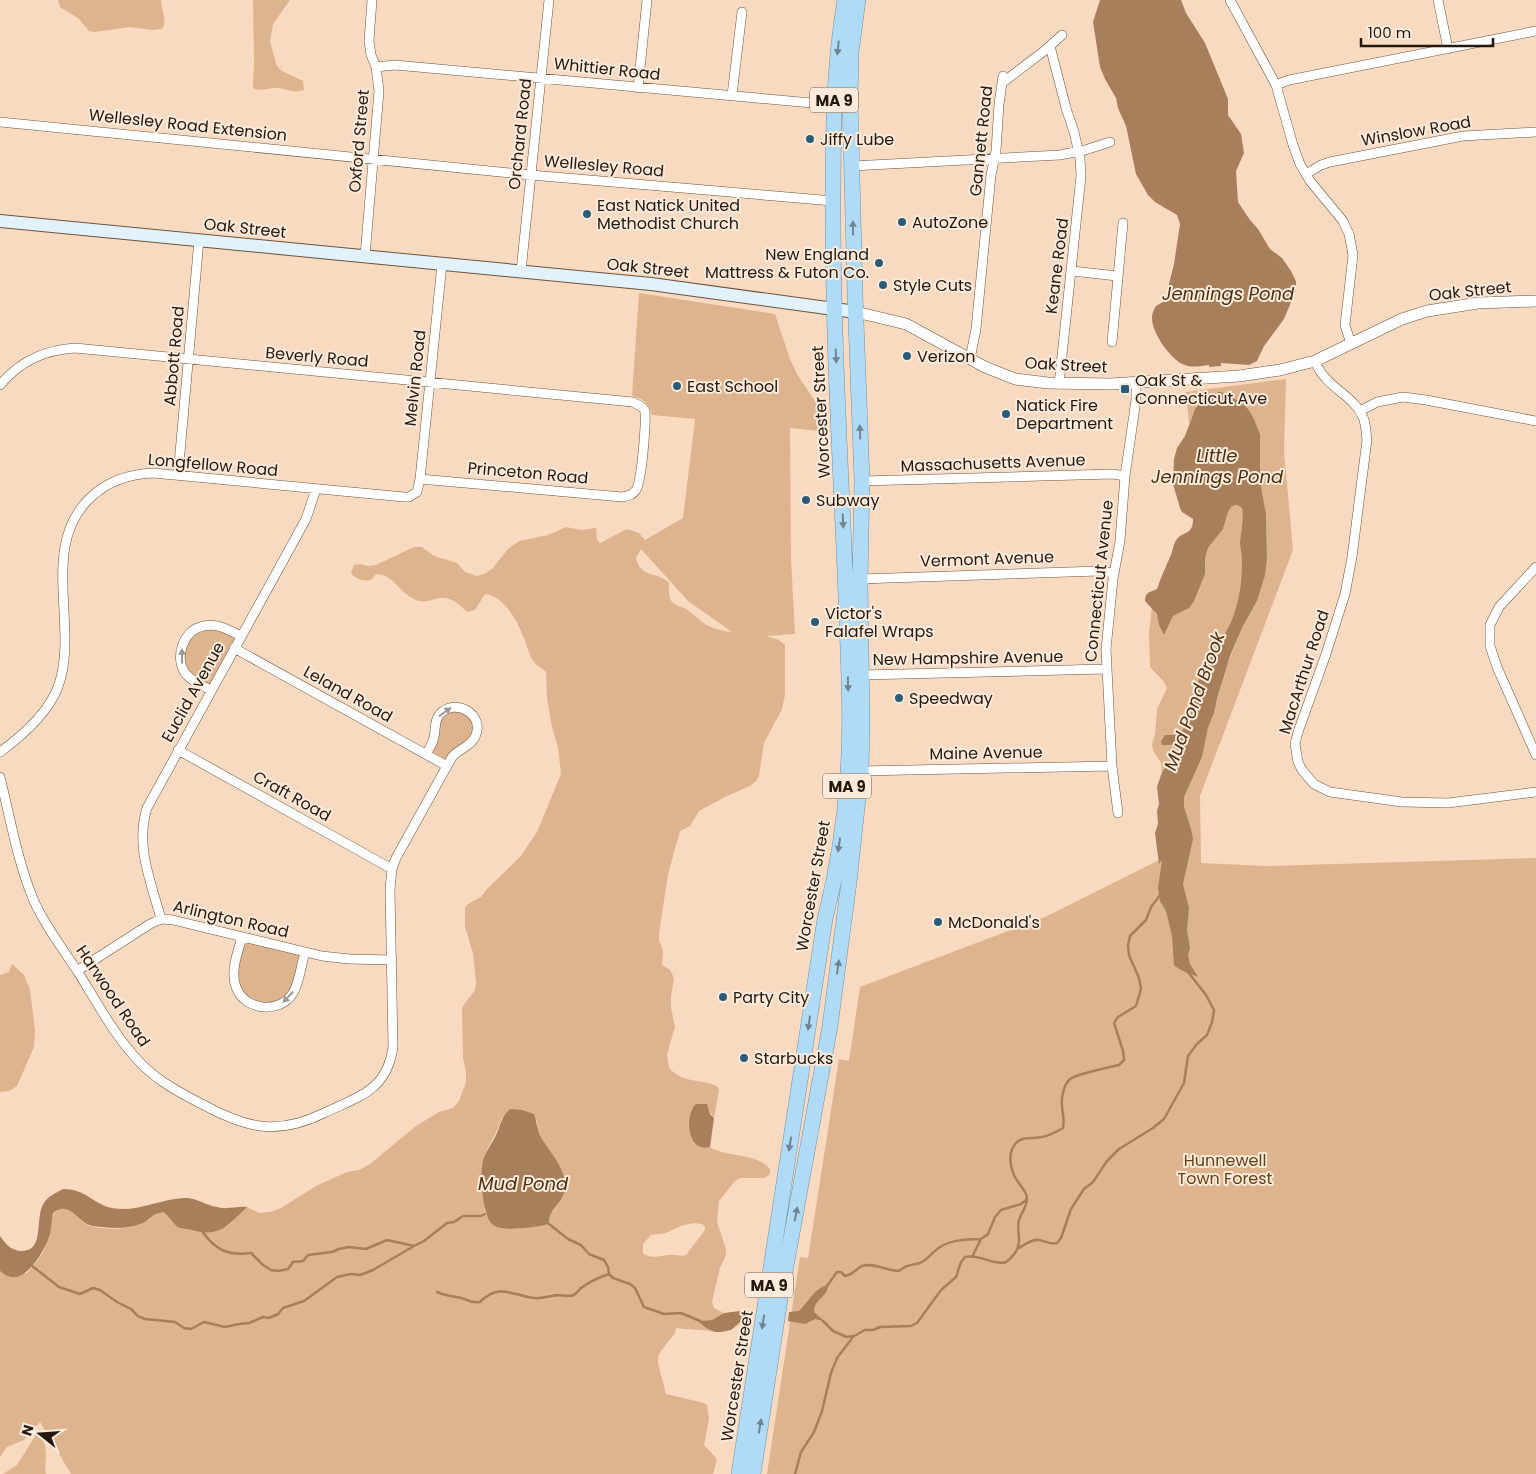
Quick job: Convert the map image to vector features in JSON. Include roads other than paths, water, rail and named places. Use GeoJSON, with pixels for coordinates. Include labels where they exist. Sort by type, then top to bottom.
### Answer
{"type":"FeatureCollection","features":[{"type":"Feature","properties":{"kind":"highway","name":"Worcester Street"},"geometry":{"type":"LineString","coordinates":[[739,1474],[824,919],[832,888],[847,782],[849,743],[848,640],[834,308],[833,201],[834,105],[845,0]]}},
{"type":"Feature","properties":{"kind":"highway","name":"Worcester Street"},"geometry":{"type":"LineString","coordinates":[[753,1474],[776,1324],[828,1041],[844,923],[861,771],[860,579],[862,481],[850,70],[858,0]]}},
{"type":"Feature","properties":{"kind":"highway"},"geometry":{"type":"LineString","coordinates":[[824,919],[844,923]]}},
{"type":"Feature","properties":{"kind":"main road","name":"Oak Street"},"geometry":{"type":"LineString","coordinates":[[0,221],[651,284],[856,312]]}},
{"type":"Feature","properties":{"kind":"street","name":"Oxford Street"},"geometry":{"type":"LineString","coordinates":[[364,256],[379,91],[376,67],[371,55],[369,41],[372,0]]}},
{"type":"Feature","properties":{"kind":"street","name":"Orchard Road"},"geometry":{"type":"LineString","coordinates":[[521,271],[550,0]]}},
{"type":"Feature","properties":{"kind":"street"},"geometry":{"type":"LineString","coordinates":[[638,88],[647,0]]}},
{"type":"Feature","properties":{"kind":"street"},"geometry":{"type":"LineString","coordinates":[[1231,0],[1276,85],[1293,145],[1306,174],[1343,221],[1350,238],[1352,267],[1345,325],[1351,344]]}},
{"type":"Feature","properties":{"kind":"street"},"geometry":{"type":"LineString","coordinates":[[1438,0],[1448,49]]}},
{"type":"Feature","properties":{"kind":"street"},"geometry":{"type":"LineString","coordinates":[[732,95],[742,12]]}},
{"type":"Feature","properties":{"kind":"street"},"geometry":{"type":"LineString","coordinates":[[1276,85],[1289,80],[1536,31]]}},
{"type":"Feature","properties":{"kind":"street"},"geometry":{"type":"LineString","coordinates":[[1050,46],[1062,35]]}},
{"type":"Feature","properties":{"kind":"street","name":"Gannett Road"},"geometry":{"type":"LineString","coordinates":[[970,359],[976,329],[991,175],[1003,80],[1050,46]]}},
{"type":"Feature","properties":{"kind":"street","name":"Keane Road"},"geometry":{"type":"LineString","coordinates":[[1050,46],[1079,152],[1081,182],[1059,384]]}},
{"type":"Feature","properties":{"kind":"street","name":"Whittier Road"},"geometry":{"type":"LineString","coordinates":[[376,67],[395,65],[834,105]]}},
{"type":"Feature","properties":{"kind":"street","name":"Wellesley Road Extension"},"geometry":{"type":"LineString","coordinates":[[0,122],[372,158]]}},
{"type":"Feature","properties":{"kind":"street","name":"Winslow Road"},"geometry":{"type":"LineString","coordinates":[[1306,174],[1313,168],[1330,162],[1416,144],[1476,135],[1536,132]]}},
{"type":"Feature","properties":{"kind":"street"},"geometry":{"type":"LineString","coordinates":[[852,166],[1060,156],[1110,142]]}},
{"type":"Feature","properties":{"kind":"street","name":"Wellesley Road"},"geometry":{"type":"LineString","coordinates":[[372,158],[531,175],[833,201]]}},
{"type":"Feature","properties":{"kind":"street"},"geometry":{"type":"LineString","coordinates":[[1112,342],[1123,223]]}},
{"type":"Feature","properties":{"kind":"street","name":"Abbott Road"},"geometry":{"type":"LineString","coordinates":[[178,475],[199,240]]}},
{"type":"Feature","properties":{"kind":"street","name":"Melvin Road"},"geometry":{"type":"LineString","coordinates":[[414,495],[419,487],[420,479],[442,264]]}},
{"type":"Feature","properties":{"kind":"street"},"geometry":{"type":"LineString","coordinates":[[1072,271],[1118,276]]}},
{"type":"Feature","properties":{"kind":"street","name":"Oak Street"},"geometry":{"type":"LineString","coordinates":[[856,312],[906,324],[1000,374],[1015,378],[1059,384],[1136,383],[1252,375],[1280,370],[1315,361],[1402,319],[1428,310],[1478,303],[1536,301]]}},
{"type":"Feature","properties":{"kind":"street","name":"Beverly Road"},"geometry":{"type":"LineString","coordinates":[[0,385],[25,362],[44,353],[63,349],[87,349],[633,402],[642,407],[645,416],[639,482],[633,493]]}},
{"type":"Feature","properties":{"kind":"street"},"geometry":{"type":"LineString","coordinates":[[1315,361],[1327,382],[1356,405],[1360,411],[1386,399],[1403,397],[1536,421]]}},
{"type":"Feature","properties":{"kind":"street","name":"Connecticut Avenue"},"geometry":{"type":"LineString","coordinates":[[1118,812],[1112,766],[1106,649],[1114,573],[1120,541],[1125,476],[1136,400],[1136,383]]}},
{"type":"Feature","properties":{"kind":"street","name":"MacArthur Road"},"geometry":{"type":"LineString","coordinates":[[1360,411],[1365,424],[1367,450],[1349,575],[1340,611],[1298,732],[1295,744],[1298,762],[1314,784],[1330,792],[1402,802],[1448,803],[1536,792]]}},
{"type":"Feature","properties":{"kind":"street","name":"Longfellow Road"},"geometry":{"type":"LineString","coordinates":[[0,752],[19,736],[47,707],[57,688],[64,646],[64,553],[68,533],[75,516],[96,493],[123,478],[153,473],[404,497],[414,495]]}},
{"type":"Feature","properties":{"kind":"street","name":"Massachusetts Avenue"},"geometry":{"type":"LineString","coordinates":[[862,481],[1113,474],[1125,476]]}},
{"type":"Feature","properties":{"kind":"street","name":"Princeton Road"},"geometry":{"type":"LineString","coordinates":[[420,479],[622,497],[633,493]]}},
{"type":"Feature","properties":{"kind":"street","name":"Euclid Avenue"},"geometry":{"type":"LineString","coordinates":[[161,919],[144,854],[142,827],[151,799],[306,519],[316,489]]}},
{"type":"Feature","properties":{"kind":"street"},"geometry":{"type":"LineString","coordinates":[[1536,567],[1498,607],[1490,625],[1490,646],[1497,667],[1536,755]]}},
{"type":"Feature","properties":{"kind":"street","name":"Vermont Avenue"},"geometry":{"type":"LineString","coordinates":[[860,579],[1100,571],[1114,573]]}},
{"type":"Feature","properties":{"kind":"street"},"geometry":{"type":"LineString","coordinates":[[211,690],[196,683],[185,673],[182,666],[181,652],[185,639],[195,630],[205,626],[219,626],[241,636]]}},
{"type":"Feature","properties":{"kind":"street","name":"Leland Road"},"geometry":{"type":"LineString","coordinates":[[234,648],[447,766]]}},
{"type":"Feature","properties":{"kind":"street","name":"New Hampshire Avenue"},"geometry":{"type":"LineString","coordinates":[[861,675],[1106,669]]}},
{"type":"Feature","properties":{"kind":"street","name":"Harwood Road"},"geometry":{"type":"LineString","coordinates":[[0,777],[13,832],[34,903],[126,1046],[142,1065],[160,1080],[235,1120],[256,1126],[280,1127],[302,1122],[320,1115],[368,1091],[384,1077],[389,1068],[393,1046],[390,889],[392,869],[400,849],[447,766],[456,752],[472,742],[476,734],[477,724],[474,717],[464,708],[454,707],[444,710],[435,725],[432,743],[426,754]]}},
{"type":"Feature","properties":{"kind":"street","name":"Craft Road"},"geometry":{"type":"LineString","coordinates":[[178,750],[392,869]]}},
{"type":"Feature","properties":{"kind":"street","name":"Maine Avenue"},"geometry":{"type":"LineString","coordinates":[[861,771],[1112,766]]}},
{"type":"Feature","properties":{"kind":"street","name":"Arlington Road"},"geometry":{"type":"LineString","coordinates":[[77,971],[150,924],[161,919],[173,920],[305,952],[349,959],[392,960]]}},
{"type":"Feature","properties":{"kind":"street"},"geometry":{"type":"LineString","coordinates":[[242,937],[235,966],[234,980],[244,999],[255,1006],[271,1007],[289,998],[296,987],[305,952]]}},
{"type":"Feature","properties":{"kind":"water","name":"Jennings Pond"},"geometry":{"type":"Polygon","coordinates":[[[1100,0],[1181,0],[1186,13],[1205,43],[1228,99],[1228,115],[1241,134],[1244,153],[1236,171],[1238,202],[1270,249],[1282,258],[1296,281],[1296,290],[1284,319],[1264,346],[1257,361],[1249,365],[1221,363],[1221,366],[1188,366],[1174,358],[1158,338],[1152,314],[1156,306],[1163,302],[1166,296],[1174,264],[1180,224],[1177,215],[1155,202],[1148,195],[1136,174],[1126,126],[1116,98],[1100,67],[1093,22],[1100,0]]]}},
{"type":"Feature","properties":{"kind":"water","name":"Little Jennings Pond"},"geometry":{"type":"Polygon","coordinates":[[[1218,392],[1239,401],[1248,409],[1260,434],[1260,474],[1266,513],[1267,559],[1265,575],[1257,601],[1243,626],[1230,656],[1208,728],[1202,757],[1184,797],[1184,807],[1193,839],[1183,884],[1189,908],[1187,930],[1190,948],[1188,955],[1190,964],[1198,977],[1174,965],[1172,936],[1166,911],[1160,901],[1158,888],[1162,860],[1159,864],[1155,833],[1158,824],[1157,811],[1159,804],[1157,787],[1162,772],[1177,758],[1180,750],[1178,745],[1162,745],[1161,741],[1165,735],[1176,735],[1187,724],[1200,676],[1233,617],[1238,601],[1241,577],[1242,559],[1240,542],[1243,521],[1242,508],[1237,505],[1232,506],[1228,512],[1223,529],[1208,548],[1205,559],[1205,574],[1194,601],[1189,608],[1173,616],[1164,635],[1159,625],[1157,614],[1145,601],[1145,598],[1147,594],[1157,589],[1176,541],[1190,530],[1193,524],[1193,519],[1182,512],[1180,508],[1173,484],[1174,459],[1195,409],[1201,402],[1218,392]]]}},
{"type":"Feature","properties":{"kind":"water"},"geometry":{"type":"Polygon","coordinates":[[[696,1104],[707,1104],[710,1114],[714,1118],[710,1147],[702,1147],[692,1139],[689,1124],[692,1110],[696,1104]]]}},
{"type":"Feature","properties":{"kind":"water","name":"Mud Pond"},"geometry":{"type":"Polygon","coordinates":[[[510,1109],[534,1114],[539,1133],[557,1161],[564,1177],[564,1193],[550,1216],[549,1224],[511,1229],[497,1227],[492,1224],[486,1212],[482,1184],[483,1160],[503,1117],[510,1109]]]}},
{"type":"Feature","properties":{"kind":"water"},"geometry":{"type":"Polygon","coordinates":[[[63,1189],[78,1191],[105,1206],[121,1209],[130,1209],[184,1198],[220,1208],[247,1207],[223,1228],[209,1232],[180,1228],[163,1212],[137,1225],[125,1228],[111,1228],[93,1226],[69,1210],[59,1209],[53,1213],[50,1234],[46,1244],[30,1268],[16,1277],[8,1276],[0,1271],[0,1236],[11,1248],[21,1251],[29,1250],[37,1240],[41,1209],[44,1203],[63,1189]]]}},
{"type":"Feature","properties":{"kind":"water"},"geometry":{"type":"Polygon","coordinates":[[[828,1285],[826,1293],[816,1304],[814,1312],[824,1321],[815,1319],[805,1324],[788,1321],[789,1312],[799,1311],[815,1292],[828,1285]]]}},
{"type":"Feature","properties":{"kind":"water"},"geometry":{"type":"Polygon","coordinates":[[[740,1311],[755,1313],[731,1330],[715,1332],[706,1328],[698,1321],[712,1320],[724,1313],[740,1311]]]}},
{"type":"Feature","properties":{"kind":"waterway","name":"Mud Pond Brook"},"geometry":{"type":"LineString","coordinates":[[823,1321],[833,1331],[847,1337],[880,1327],[911,1326],[917,1323],[941,1290],[956,1277],[961,1262],[965,1257],[976,1257],[1002,1263],[1006,1262],[1014,1254],[1019,1245],[1018,1224],[1026,1205],[1027,1197],[1015,1178],[1012,1168],[1010,1158],[1013,1147],[1021,1139],[1039,1138],[1063,1128],[1062,1099],[1070,1079],[1085,1073],[1119,1065],[1124,1060],[1114,1023],[1118,1017],[1136,1006],[1141,989],[1139,978],[1129,955],[1128,945],[1130,936],[1146,920],[1151,907],[1160,895]]}},
{"type":"Feature","properties":{"kind":"waterway","name":"Mud Pond Brook"},"geometry":{"type":"LineString","coordinates":[[1019,1248],[1036,1240],[1057,1243],[1061,1238],[1071,1209],[1084,1189],[1093,1182],[1107,1161],[1119,1149],[1164,1119],[1184,1083],[1188,1056],[1207,1035],[1214,1010],[1206,995],[1188,972]]}},
{"type":"Feature","properties":{"kind":"waterway","name":"Mud Pond Brook"},"geometry":{"type":"LineString","coordinates":[[973,1255],[981,1239],[988,1234],[995,1217],[1001,1210],[1021,1204],[1026,1200]]}},
{"type":"Feature","properties":{"kind":"waterway","name":"Mud Pond Brook"},"geometry":{"type":"LineString","coordinates":[[202,1231],[217,1247],[235,1254],[251,1253],[263,1265],[271,1270],[278,1271],[288,1269],[293,1262],[303,1261],[308,1255],[332,1252],[349,1247],[366,1249],[387,1240],[414,1246],[424,1241],[447,1223],[454,1222],[463,1216],[481,1216],[485,1214]]}},
{"type":"Feature","properties":{"kind":"waterway","name":"Mud Pond Brook"},"geometry":{"type":"LineString","coordinates":[[549,1224],[568,1239],[581,1245],[589,1254],[604,1260],[609,1274],[613,1278],[630,1284],[635,1288],[644,1307],[664,1314],[681,1313],[700,1321]]}},
{"type":"Feature","properties":{"kind":"waterway","name":"Mud Pond Brook"},"geometry":{"type":"LineString","coordinates":[[827,1286],[837,1272],[841,1272],[845,1276],[866,1265],[899,1271],[906,1266],[922,1262],[946,1244],[981,1239]]}},
{"type":"Feature","properties":{"kind":"waterway","name":"Mud Pond Brook"},"geometry":{"type":"LineString","coordinates":[[31,1265],[59,1287],[80,1294],[93,1288],[100,1290],[131,1309],[138,1316],[145,1319],[175,1322],[184,1328],[191,1329],[204,1322],[225,1327],[249,1323],[263,1317],[269,1318],[278,1314],[283,1308],[304,1301],[337,1277],[351,1274],[360,1275],[373,1270],[414,1246]]}},
{"type":"Feature","properties":{"kind":"waterway"},"geometry":{"type":"LineString","coordinates":[[437,1292],[472,1302],[480,1302],[487,1296],[500,1292],[537,1298],[557,1295],[571,1296],[587,1284],[609,1274]]}},
{"type":"Feature","properties":{"kind":"waterway"},"geometry":{"type":"LineString","coordinates":[[795,1474],[801,1452],[814,1432],[822,1411],[831,1373],[837,1358],[853,1337]]}},
{"type":"Feature","properties":{"kind":"place","name":"Jiffy Lube"},"geometry":{"type":"Point","coordinates":[810,139]}},
{"type":"Feature","properties":{"kind":"place","name":"East Natick United Methodist Church"},"geometry":{"type":"Point","coordinates":[587,214]}},
{"type":"Feature","properties":{"kind":"place","name":"AutoZone"},"geometry":{"type":"Point","coordinates":[902,222]}},
{"type":"Feature","properties":{"kind":"place","name":"New England Mattress & Futon Co."},"geometry":{"type":"Point","coordinates":[879,263]}},
{"type":"Feature","properties":{"kind":"place","name":"Style Cuts"},"geometry":{"type":"Point","coordinates":[883,285]}},
{"type":"Feature","properties":{"kind":"place","name":"Verizon"},"geometry":{"type":"Point","coordinates":[907,356]}},
{"type":"Feature","properties":{"kind":"place","name":"East School"},"geometry":{"type":"Point","coordinates":[677,386]}},
{"type":"Feature","properties":{"kind":"place","name":"Oak St & Connecticut Ave"},"geometry":{"type":"Point","coordinates":[1125,389]}},
{"type":"Feature","properties":{"kind":"place","name":"Natick Fire Department"},"geometry":{"type":"Point","coordinates":[1006,414]}},
{"type":"Feature","properties":{"kind":"place","name":"Subway"},"geometry":{"type":"Point","coordinates":[806,500]}},
{"type":"Feature","properties":{"kind":"place","name":"Victor's Falafel Wraps"},"geometry":{"type":"Point","coordinates":[815,622]}},
{"type":"Feature","properties":{"kind":"place","name":"Speedway"},"geometry":{"type":"Point","coordinates":[899,698]}},
{"type":"Feature","properties":{"kind":"place","name":"McDonald's"},"geometry":{"type":"Point","coordinates":[938,922]}},
{"type":"Feature","properties":{"kind":"place","name":"Party City"},"geometry":{"type":"Point","coordinates":[723,997]}},
{"type":"Feature","properties":{"kind":"place","name":"Starbucks"},"geometry":{"type":"Point","coordinates":[744,1058]}},
{"type":"Feature","properties":{"kind":"park label","name":"Hunnewell Town Forest"},"geometry":{"type":"Point","coordinates":[1225,1169]}}]}
